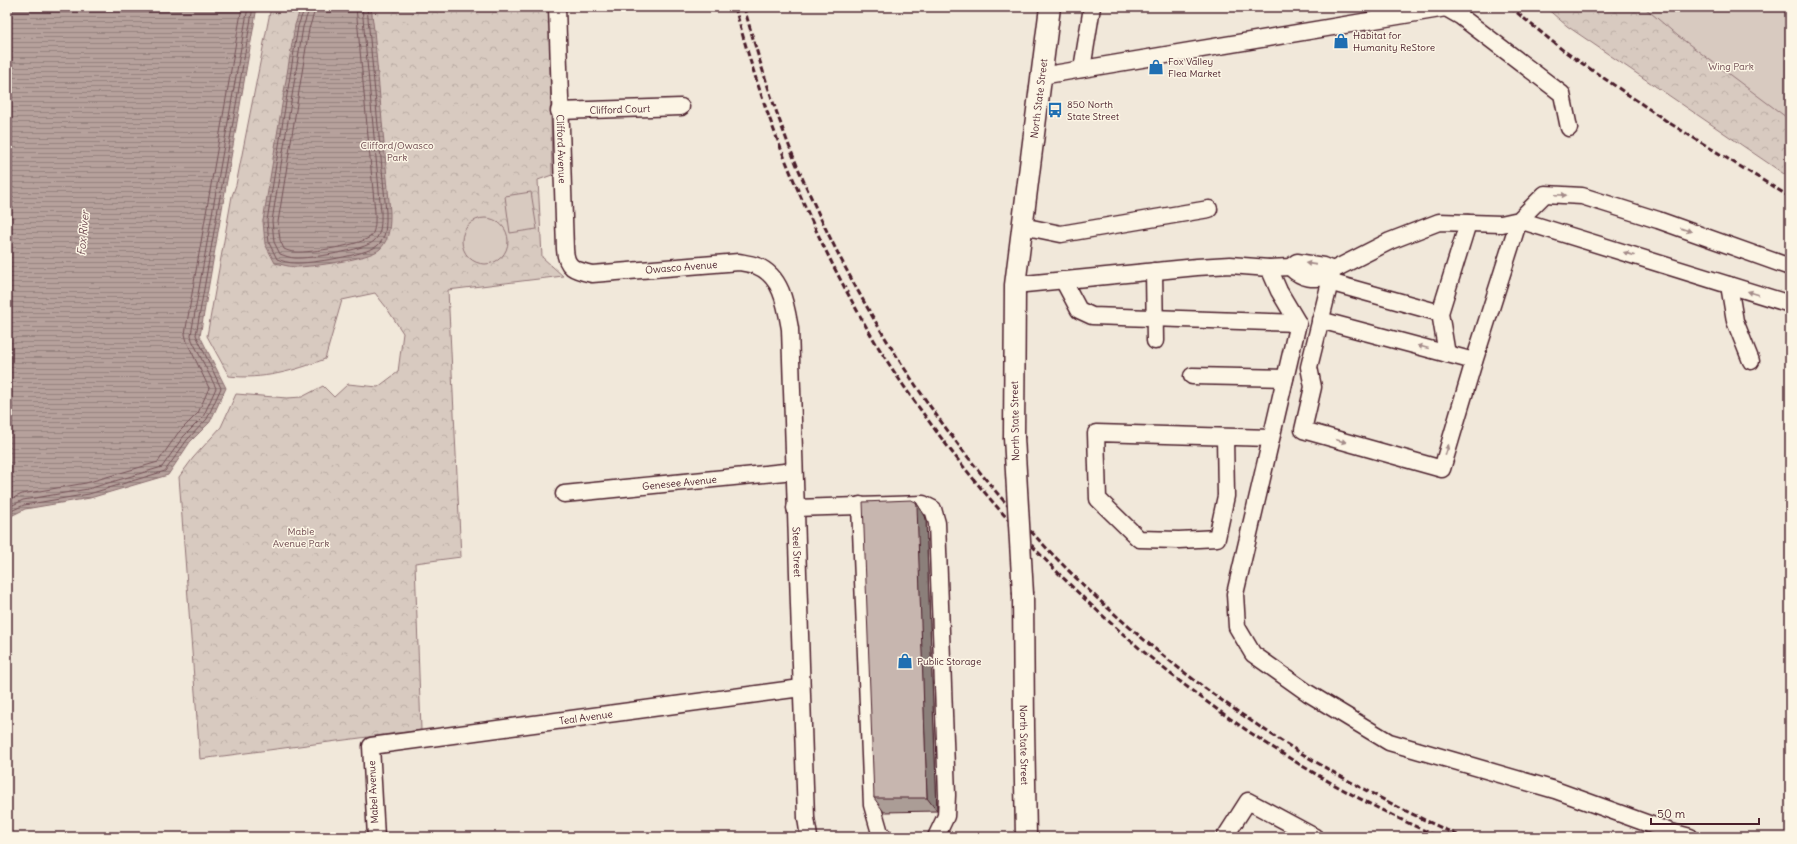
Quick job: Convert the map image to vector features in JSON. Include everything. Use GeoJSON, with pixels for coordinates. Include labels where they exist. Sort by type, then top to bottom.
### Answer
{"type":"FeatureCollection","features":[{"type":"Feature","properties":{"kind":"main road","name":"North State Street"},"geometry":{"type":"LineString","coordinates":[[1026,837],[1023,594],[1014,437],[1015,285],[1050,7]]}},
{"type":"Feature","properties":{"kind":"street","name":"Clifford Avenue"},"geometry":{"type":"LineString","coordinates":[[557,7],[559,111],[565,257],[569,266],[579,271],[592,274]]}},
{"type":"Feature","properties":{"kind":"street"},"geometry":{"type":"LineString","coordinates":[[1082,69],[1092,7]]}},
{"type":"Feature","properties":{"kind":"street"},"geometry":{"type":"LineString","coordinates":[[1041,76],[1445,8],[1460,16],[1562,94],[1569,128]]}},
{"type":"Feature","properties":{"kind":"street","name":"Clifford Court"},"geometry":{"type":"LineString","coordinates":[[559,111],[681,107]]}},
{"type":"Feature","properties":{"kind":"street"},"geometry":{"type":"LineString","coordinates":[[1790,267],[1665,223],[1582,196],[1545,194],[1519,220],[1474,361],[1442,469],[1303,430],[1312,387],[1309,367],[1331,276],[1390,241],[1439,222],[1501,224],[1519,220],[1790,304]]}},
{"type":"Feature","properties":{"kind":"street"},"geometry":{"type":"LineString","coordinates":[[1022,226],[1061,234],[1209,209]]}},
{"type":"Feature","properties":{"kind":"street"},"geometry":{"type":"LineString","coordinates":[[1447,354],[1440,313],[1468,223]]}},
{"type":"Feature","properties":{"kind":"street","name":"Owasco Avenue"},"geometry":{"type":"LineString","coordinates":[[592,274],[739,262],[757,266],[768,272]]}},
{"type":"Feature","properties":{"kind":"street"},"geometry":{"type":"LineString","coordinates":[[1015,285],[1230,265],[1269,268],[1290,267],[1297,262],[1323,266],[1331,276],[1440,313]]}},
{"type":"Feature","properties":{"kind":"street"},"geometry":{"type":"LineString","coordinates":[[1269,268],[1279,291],[1298,323],[1235,594],[1237,627],[1253,654],[1308,693],[1389,742],[1555,790],[1671,832],[1690,837]]}},
{"type":"Feature","properties":{"kind":"street"},"geometry":{"type":"LineString","coordinates":[[1154,271],[1154,341]]}},
{"type":"Feature","properties":{"kind":"street","name":"Steel Street"},"geometry":{"type":"LineString","coordinates":[[768,272],[779,285],[785,304],[790,329],[801,688],[806,818],[809,837]]}},
{"type":"Feature","properties":{"kind":"street"},"geometry":{"type":"LineString","coordinates":[[1063,280],[1079,310],[1092,316],[1298,323]]}},
{"type":"Feature","properties":{"kind":"street"},"geometry":{"type":"LineString","coordinates":[[1729,285],[1735,321],[1751,361]]}},
{"type":"Feature","properties":{"kind":"street"},"geometry":{"type":"LineString","coordinates":[[1320,320],[1474,361]]}},
{"type":"Feature","properties":{"kind":"street"},"geometry":{"type":"LineString","coordinates":[[1192,376],[1286,378]]}},
{"type":"Feature","properties":{"kind":"street"},"geometry":{"type":"LineString","coordinates":[[1225,437],[1226,496],[1217,538],[1179,540],[1140,539],[1098,499],[1096,433],[1272,438]]}},
{"type":"Feature","properties":{"kind":"street","name":"Genesee Avenue"},"geometry":{"type":"LineString","coordinates":[[564,494],[794,471]]}},
{"type":"Feature","properties":{"kind":"street"},"geometry":{"type":"LineString","coordinates":[[795,508],[923,504],[933,508],[937,523],[947,795],[946,816],[936,837]]}},
{"type":"Feature","properties":{"kind":"street"},"geometry":{"type":"LineString","coordinates":[[860,505],[872,805],[880,833],[884,837]]}},
{"type":"Feature","properties":{"kind":"street","name":"Teal Avenue"},"geometry":{"type":"LineString","coordinates":[[371,746],[801,688]]}},
{"type":"Feature","properties":{"kind":"street","name":"Mabel Avenue"},"geometry":{"type":"LineString","coordinates":[[371,746],[376,837]]}},
{"type":"Feature","properties":{"kind":"street"},"geometry":{"type":"LineString","coordinates":[[1225,837],[1248,801],[1315,837]]}},
{"type":"Feature","properties":{"kind":"green space"},"geometry":{"type":"Polygon","coordinates":[[[271,7],[549,7],[552,175],[538,180],[542,257],[563,276],[448,290],[461,557],[415,563],[421,730],[200,759],[179,477],[193,458],[221,427],[236,394],[287,398],[302,397],[323,386],[334,397],[348,384],[378,387],[398,372],[403,333],[375,293],[342,300],[325,359],[278,374],[253,377],[229,376],[207,336],[232,196],[236,185],[271,7]]]}},
{"type":"Feature","properties":{"kind":"green space","name":"Wing Park"},"geometry":{"type":"Polygon","coordinates":[[[1545,7],[1790,7],[1790,178],[1567,26],[1545,7]]]}},
{"type":"Feature","properties":{"kind":"green space"},"geometry":{"type":"Polygon","coordinates":[[[1644,7],[1790,7],[1790,120],[1678,36],[1644,7]]]}},
{"type":"Feature","properties":{"kind":"green space"},"geometry":{"type":"Polygon","coordinates":[[[531,192],[537,229],[510,233],[505,196],[531,192]]]}},
{"type":"Feature","properties":{"kind":"green space"},"geometry":{"type":"Polygon","coordinates":[[[485,218],[498,222],[504,228],[508,241],[504,254],[498,260],[485,264],[472,260],[466,254],[462,241],[466,228],[472,222],[485,218]]]}},
{"type":"Feature","properties":{"kind":"water","name":"Fox River"},"geometry":{"type":"Polygon","coordinates":[[[7,7],[257,7],[200,336],[226,388],[210,422],[190,442],[168,475],[90,498],[25,509],[7,518],[7,7]]]}},
{"type":"Feature","properties":{"kind":"water"},"geometry":{"type":"Polygon","coordinates":[[[301,7],[371,7],[390,217],[389,232],[386,241],[380,249],[374,253],[340,262],[296,267],[275,263],[265,244],[263,221],[295,25],[301,7]]]}},
{"type":"Feature","properties":{"kind":"building","name":"Public Storage"},"geometry":{"type":"Polygon","coordinates":[[[911,500],[916,502],[917,506],[927,798],[874,798],[863,502],[911,500]]]}},
{"type":"Feature","properties":{"kind":"railway"},"geometry":{"type":"LineString","coordinates":[[735,7],[760,92],[775,134],[810,216],[849,296],[880,350],[908,392],[948,447],[998,508],[1052,566],[1109,621],[1169,673],[1232,720],[1299,764],[1367,803],[1439,837]]}},
{"type":"Feature","properties":{"kind":"railway"},"geometry":{"type":"LineString","coordinates":[[744,7],[765,79],[790,149],[810,195],[864,301],[926,400],[997,493],[1076,578],[1162,655],[1255,724],[1356,785],[1462,837]]}},
{"type":"Feature","properties":{"kind":"railway"},"geometry":{"type":"LineString","coordinates":[[1510,7],[1564,51],[1671,124],[1790,197]]}},
{"type":"Feature","properties":{"kind":"place","name":"Habitat for Humanity ReStore"},"geometry":{"type":"Point","coordinates":[1341,41]}},
{"type":"Feature","properties":{"kind":"place","name":"Fox Valley Flea Market"},"geometry":{"type":"Point","coordinates":[1156,67]}},
{"type":"Feature","properties":{"kind":"place","name":"850 North State Street"},"geometry":{"type":"Point","coordinates":[1055,110]}},
{"type":"Feature","properties":{"kind":"place","name":"Public Storage"},"geometry":{"type":"Point","coordinates":[905,661]}},
{"type":"Feature","properties":{"kind":"park label","name":"Clifford/Owasco Park"},"geometry":{"type":"Point","coordinates":[397,150]}},
{"type":"Feature","properties":{"kind":"park label","name":"Mable Avenue Park"},"geometry":{"type":"Point","coordinates":[301,536]}}]}
